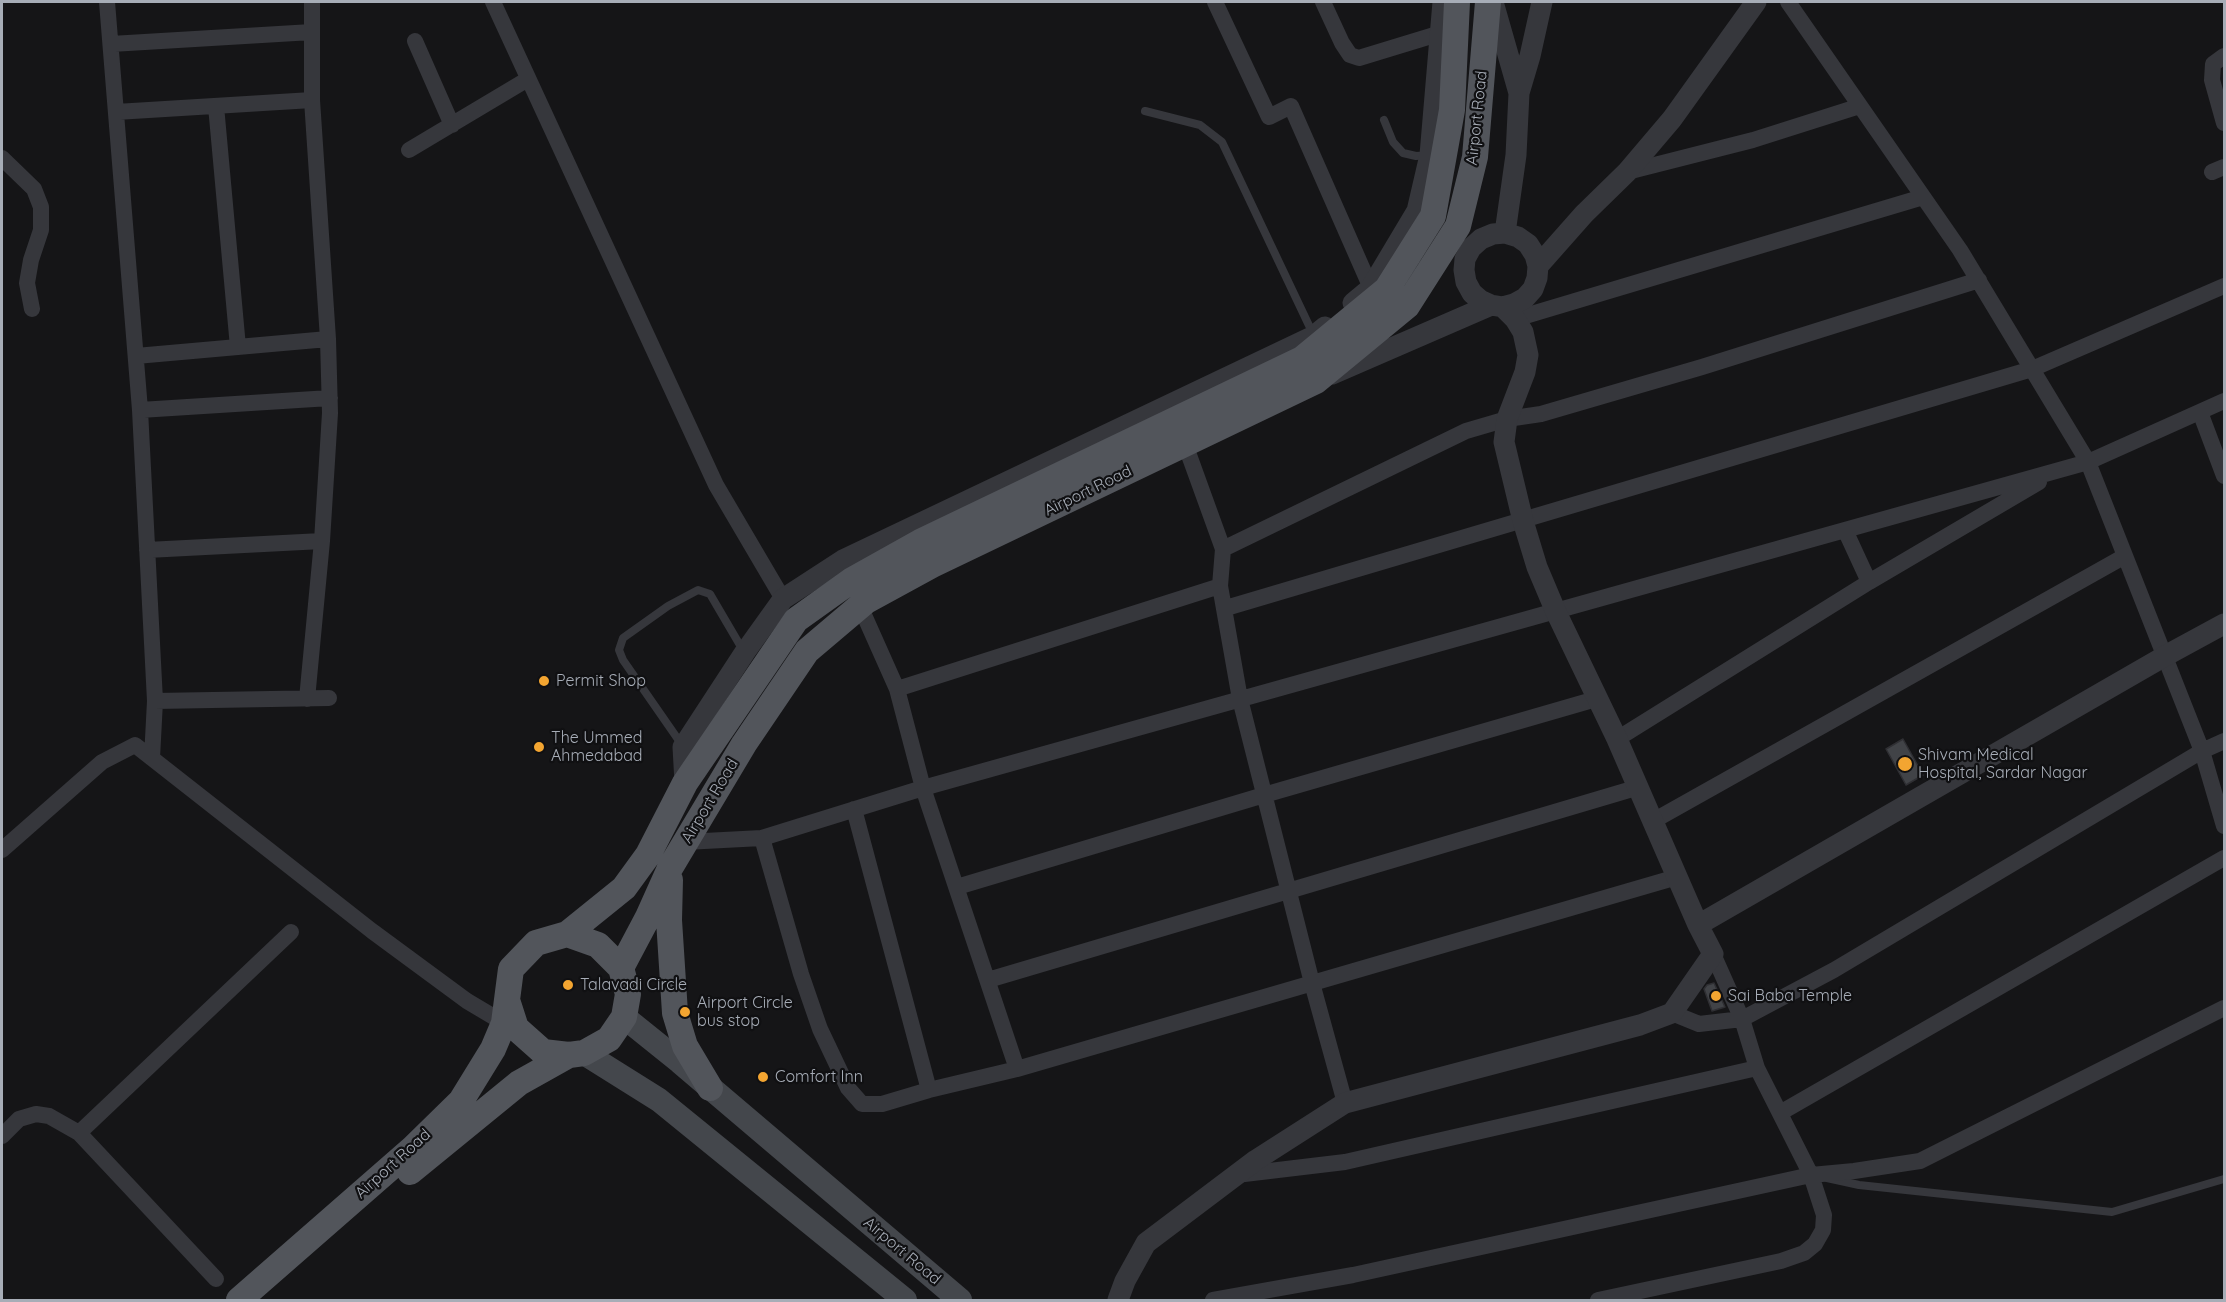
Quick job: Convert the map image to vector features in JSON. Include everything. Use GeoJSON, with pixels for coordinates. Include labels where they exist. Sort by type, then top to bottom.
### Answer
{"type":"FeatureCollection","features":[{"type":"Feature","properties":{"kind":"main road","name":"Airport Road"},"geometry":{"type":"LineString","coordinates":[[567,934],[624,888],[648,855],[685,783],[796,620],[852,580],[920,542],[1302,359],[1387,289],[1433,216],[1452,110],[1457,2]]}},
{"type":"Feature","properties":{"kind":"main road","name":"Airport Road"},"geometry":{"type":"LineString","coordinates":[[621,968],[685,842],[744,744],[807,651],[866,601],[932,565],[1317,381],[1407,306],[1454,255],[1458,226],[1475,157],[1488,2]]}},
{"type":"Feature","properties":{"kind":"main road"},"geometry":{"type":"LineString","coordinates":[[670,868],[669,920],[675,1013],[685,1046],[710,1088]]}},
{"type":"Feature","properties":{"kind":"main road"},"geometry":{"type":"LineString","coordinates":[[567,934],[598,945],[621,968],[628,994],[624,1017],[609,1039],[577,1054],[543,1053],[516,1028],[506,1011],[511,969],[536,944],[567,934]]}},
{"type":"Feature","properties":{"kind":"main road","name":"Airport Road"},"geometry":{"type":"LineString","coordinates":[[239,1300],[412,1148],[461,1101],[493,1049],[506,1011]]}},
{"type":"Feature","properties":{"kind":"main road","name":"Airport Road"},"geometry":{"type":"LineString","coordinates":[[624,1017],[960,1300]]}},
{"type":"Feature","properties":{"kind":"main road","name":"Airport Road"},"geometry":{"type":"LineString","coordinates":[[264,1300],[423,1160],[502,1096],[519,1083],[577,1054]]}},
{"type":"Feature","properties":{"kind":"main road"},"geometry":{"type":"LineString","coordinates":[[577,1054],[659,1100],[905,1300]]}},
{"type":"Feature","properties":{"kind":"street"},"geometry":{"type":"LineString","coordinates":[[107,2],[140,410],[156,700],[152,758]]}},
{"type":"Feature","properties":{"kind":"street"},"geometry":{"type":"LineString","coordinates":[[307,699],[322,541],[330,398],[312,100],[312,2]]}},
{"type":"Feature","properties":{"kind":"street"},"geometry":{"type":"LineString","coordinates":[[493,2],[716,484],[783,599]]}},
{"type":"Feature","properties":{"kind":"street"},"geometry":{"type":"LineString","coordinates":[[1215,2],[1269,117],[1291,106],[1371,288]]}},
{"type":"Feature","properties":{"kind":"street"},"geometry":{"type":"LineString","coordinates":[[1323,2],[1342,43],[1350,55],[1359,58],[1441,33]]}},
{"type":"Feature","properties":{"kind":"street"},"geometry":{"type":"LineString","coordinates":[[685,783],[683,747],[745,652],[783,599],[843,560],[1314,336],[1371,288],[1417,211],[1430,155],[1443,2]]}},
{"type":"Feature","properties":{"kind":"street"},"geometry":{"type":"LineString","coordinates":[[1493,2],[1519,93]]}},
{"type":"Feature","properties":{"kind":"street"},"geometry":{"type":"LineString","coordinates":[[1505,233],[1516,155],[1519,93],[1542,2]]}},
{"type":"Feature","properties":{"kind":"street"},"geometry":{"type":"LineString","coordinates":[[1538,267],[1584,214],[1627,172],[1672,119],[1756,2]]}},
{"type":"Feature","properties":{"kind":"street"},"geometry":{"type":"LineString","coordinates":[[1788,2],[1979,280],[2088,462],[2202,751],[2224,826]]}},
{"type":"Feature","properties":{"kind":"street"},"geometry":{"type":"LineString","coordinates":[[111,44],[312,32]]}},
{"type":"Feature","properties":{"kind":"street"},"geometry":{"type":"LineString","coordinates":[[415,41],[452,125]]}},
{"type":"Feature","properties":{"kind":"street"},"geometry":{"type":"LineString","coordinates":[[2224,56],[2212,64],[2212,80],[2224,123]]}},
{"type":"Feature","properties":{"kind":"street"},"geometry":{"type":"LineString","coordinates":[[409,150],[528,79]]}},
{"type":"Feature","properties":{"kind":"street"},"geometry":{"type":"LineString","coordinates":[[116,112],[312,100]]}},
{"type":"Feature","properties":{"kind":"street"},"geometry":{"type":"LineString","coordinates":[[216,106],[238,347]]}},
{"type":"Feature","properties":{"kind":"street"},"geometry":{"type":"LineString","coordinates":[[1627,172],[1753,140],[1860,106]]}},
{"type":"Feature","properties":{"kind":"street"},"geometry":{"type":"LineString","coordinates":[[2,158],[34,189],[41,207],[41,230],[31,260],[27,283],[32,309]]}},
{"type":"Feature","properties":{"kind":"street"},"geometry":{"type":"LineString","coordinates":[[1317,381],[1503,310],[1923,197]]}},
{"type":"Feature","properties":{"kind":"street"},"geometry":{"type":"LineString","coordinates":[[1503,310],[1520,301],[1533,289],[1538,267],[1535,255],[1528,244],[1518,237],[1505,233],[1493,234],[1481,239],[1471,248],[1454,255],[1464,270],[1466,282],[1472,293],[1480,300],[1503,310],[1523,332],[1528,355],[1525,372],[1507,419],[1504,442],[1537,567],[1596,699],[1617,739],[1698,926],[1742,1019],[1757,1068],[1811,1175],[1824,1215],[1823,1230],[1815,1244],[1804,1253],[1781,1261],[1598,1300]]}},
{"type":"Feature","properties":{"kind":"street"},"geometry":{"type":"LineString","coordinates":[[1223,549],[1466,431],[1507,419],[1541,414],[1692,370],[1979,280]]}},
{"type":"Feature","properties":{"kind":"street"},"geometry":{"type":"LineString","coordinates":[[1226,608],[2032,369],[2224,286]]}},
{"type":"Feature","properties":{"kind":"street"},"geometry":{"type":"LineString","coordinates":[[136,356],[328,339]]}},
{"type":"Feature","properties":{"kind":"street"},"geometry":{"type":"LineString","coordinates":[[140,410],[330,398]]}},
{"type":"Feature","properties":{"kind":"street"},"geometry":{"type":"LineString","coordinates":[[685,842],[762,838],[923,788],[2088,462],[2224,401]]}},
{"type":"Feature","properties":{"kind":"street"},"geometry":{"type":"LineString","coordinates":[[2200,412],[2224,476]]}},
{"type":"Feature","properties":{"kind":"street"},"geometry":{"type":"LineString","coordinates":[[1185,444],[1223,549],[1220,586],[1226,608],[1240,699],[1345,1103]]}},
{"type":"Feature","properties":{"kind":"street"},"geometry":{"type":"LineString","coordinates":[[1617,739],[1869,582],[2058,470]]}},
{"type":"Feature","properties":{"kind":"street"},"geometry":{"type":"LineString","coordinates":[[1845,530],[1869,582]]}},
{"type":"Feature","properties":{"kind":"street"},"geometry":{"type":"LineString","coordinates":[[147,550],[322,541]]}},
{"type":"Feature","properties":{"kind":"street"},"geometry":{"type":"LineString","coordinates":[[1653,821],[2125,556]]}},
{"type":"Feature","properties":{"kind":"street"},"geometry":{"type":"LineString","coordinates":[[897,689],[1220,586]]}},
{"type":"Feature","properties":{"kind":"street"},"geometry":{"type":"LineString","coordinates":[[860,606],[897,689],[923,788],[1017,1069]]}},
{"type":"Feature","properties":{"kind":"street"},"geometry":{"type":"LineString","coordinates":[[1698,926],[2224,624]]}},
{"type":"Feature","properties":{"kind":"street"},"geometry":{"type":"LineString","coordinates":[[156,700],[329,698]]}},
{"type":"Feature","properties":{"kind":"street"},"geometry":{"type":"LineString","coordinates":[[957,887],[1596,699]]}},
{"type":"Feature","properties":{"kind":"street"},"geometry":{"type":"LineString","coordinates":[[1672,1013],[1699,1024],[1742,1019],[1834,970],[2202,751],[2224,741]]}},
{"type":"Feature","properties":{"kind":"street"},"geometry":{"type":"LineString","coordinates":[[2,850],[102,762],[135,745],[372,931],[466,1001],[506,1011]]}},
{"type":"Feature","properties":{"kind":"street"},"geometry":{"type":"LineString","coordinates":[[987,980],[1639,788]]}},
{"type":"Feature","properties":{"kind":"street"},"geometry":{"type":"LineString","coordinates":[[854,810],[929,1090]]}},
{"type":"Feature","properties":{"kind":"street"},"geometry":{"type":"LineString","coordinates":[[762,838],[820,1029],[849,1088],[862,1104],[882,1104],[1017,1069],[1677,877]]}},
{"type":"Feature","properties":{"kind":"street"},"geometry":{"type":"LineString","coordinates":[[1780,1113],[2224,858]]}},
{"type":"Feature","properties":{"kind":"street"},"geometry":{"type":"LineString","coordinates":[[79,1133],[291,932]]}},
{"type":"Feature","properties":{"kind":"street"},"geometry":{"type":"LineString","coordinates":[[1118,1300],[1125,1281],[1146,1243],[1256,1160],[1345,1103],[1640,1025],[1672,1013],[1713,954]]}},
{"type":"Feature","properties":{"kind":"street"},"geometry":{"type":"LineString","coordinates":[[1213,1300],[1353,1275],[1811,1175],[1920,1161],[2224,1008]]}},
{"type":"Feature","properties":{"kind":"street"},"geometry":{"type":"LineString","coordinates":[[1236,1175],[1346,1162],[1757,1068]]}},
{"type":"Feature","properties":{"kind":"street"},"geometry":{"type":"LineString","coordinates":[[2,1136],[19,1119],[36,1114],[49,1116],[79,1133],[216,1279]]}},
{"type":"Feature","properties":{"kind":"lane"},"geometry":{"type":"LineString","coordinates":[[1145,111],[1200,125],[1222,142],[1314,336]]}},
{"type":"Feature","properties":{"kind":"lane"},"geometry":{"type":"LineString","coordinates":[[1384,120],[1393,142],[1403,153],[1407,156],[1430,155]]}},
{"type":"Feature","properties":{"kind":"lane"},"geometry":{"type":"LineString","coordinates":[[683,747],[622,660],[619,650],[623,638],[676,601],[698,590],[710,594],[745,652]]}},
{"type":"Feature","properties":{"kind":"lane"},"geometry":{"type":"LineString","coordinates":[[1811,1175],[1859,1185],[2112,1212],[2224,1179]]}},
{"type":"Feature","properties":{"kind":"building"},"geometry":{"type":"Polygon","coordinates":[[[1903,739],[1923,775],[1906,785],[1886,749],[1903,739]]]}},
{"type":"Feature","properties":{"kind":"building"},"geometry":{"type":"Polygon","coordinates":[[[1714,983],[1725,1007],[1712,1011],[1704,989],[1707,985],[1714,983]]]}},
{"type":"Feature","properties":{"kind":"place","name":"Permit Shop"},"geometry":{"type":"Point","coordinates":[544,681]}},
{"type":"Feature","properties":{"kind":"place","name":"The Ummed Ahmedabad"},"geometry":{"type":"Point","coordinates":[539,747]}},
{"type":"Feature","properties":{"kind":"place","name":"Shivam Medical Hospital, Sardar Nagar"},"geometry":{"type":"Point","coordinates":[1905,764]}},
{"type":"Feature","properties":{"kind":"place","name":"Talavadi Circle"},"geometry":{"type":"Point","coordinates":[568,985]}},
{"type":"Feature","properties":{"kind":"place","name":"Sai Baba Temple"},"geometry":{"type":"Point","coordinates":[1716,996]}},
{"type":"Feature","properties":{"kind":"place","name":"Airport Circle bus stop"},"geometry":{"type":"Point","coordinates":[685,1012]}},
{"type":"Feature","properties":{"kind":"place","name":"Comfort Inn"},"geometry":{"type":"Point","coordinates":[763,1077]}}]}
